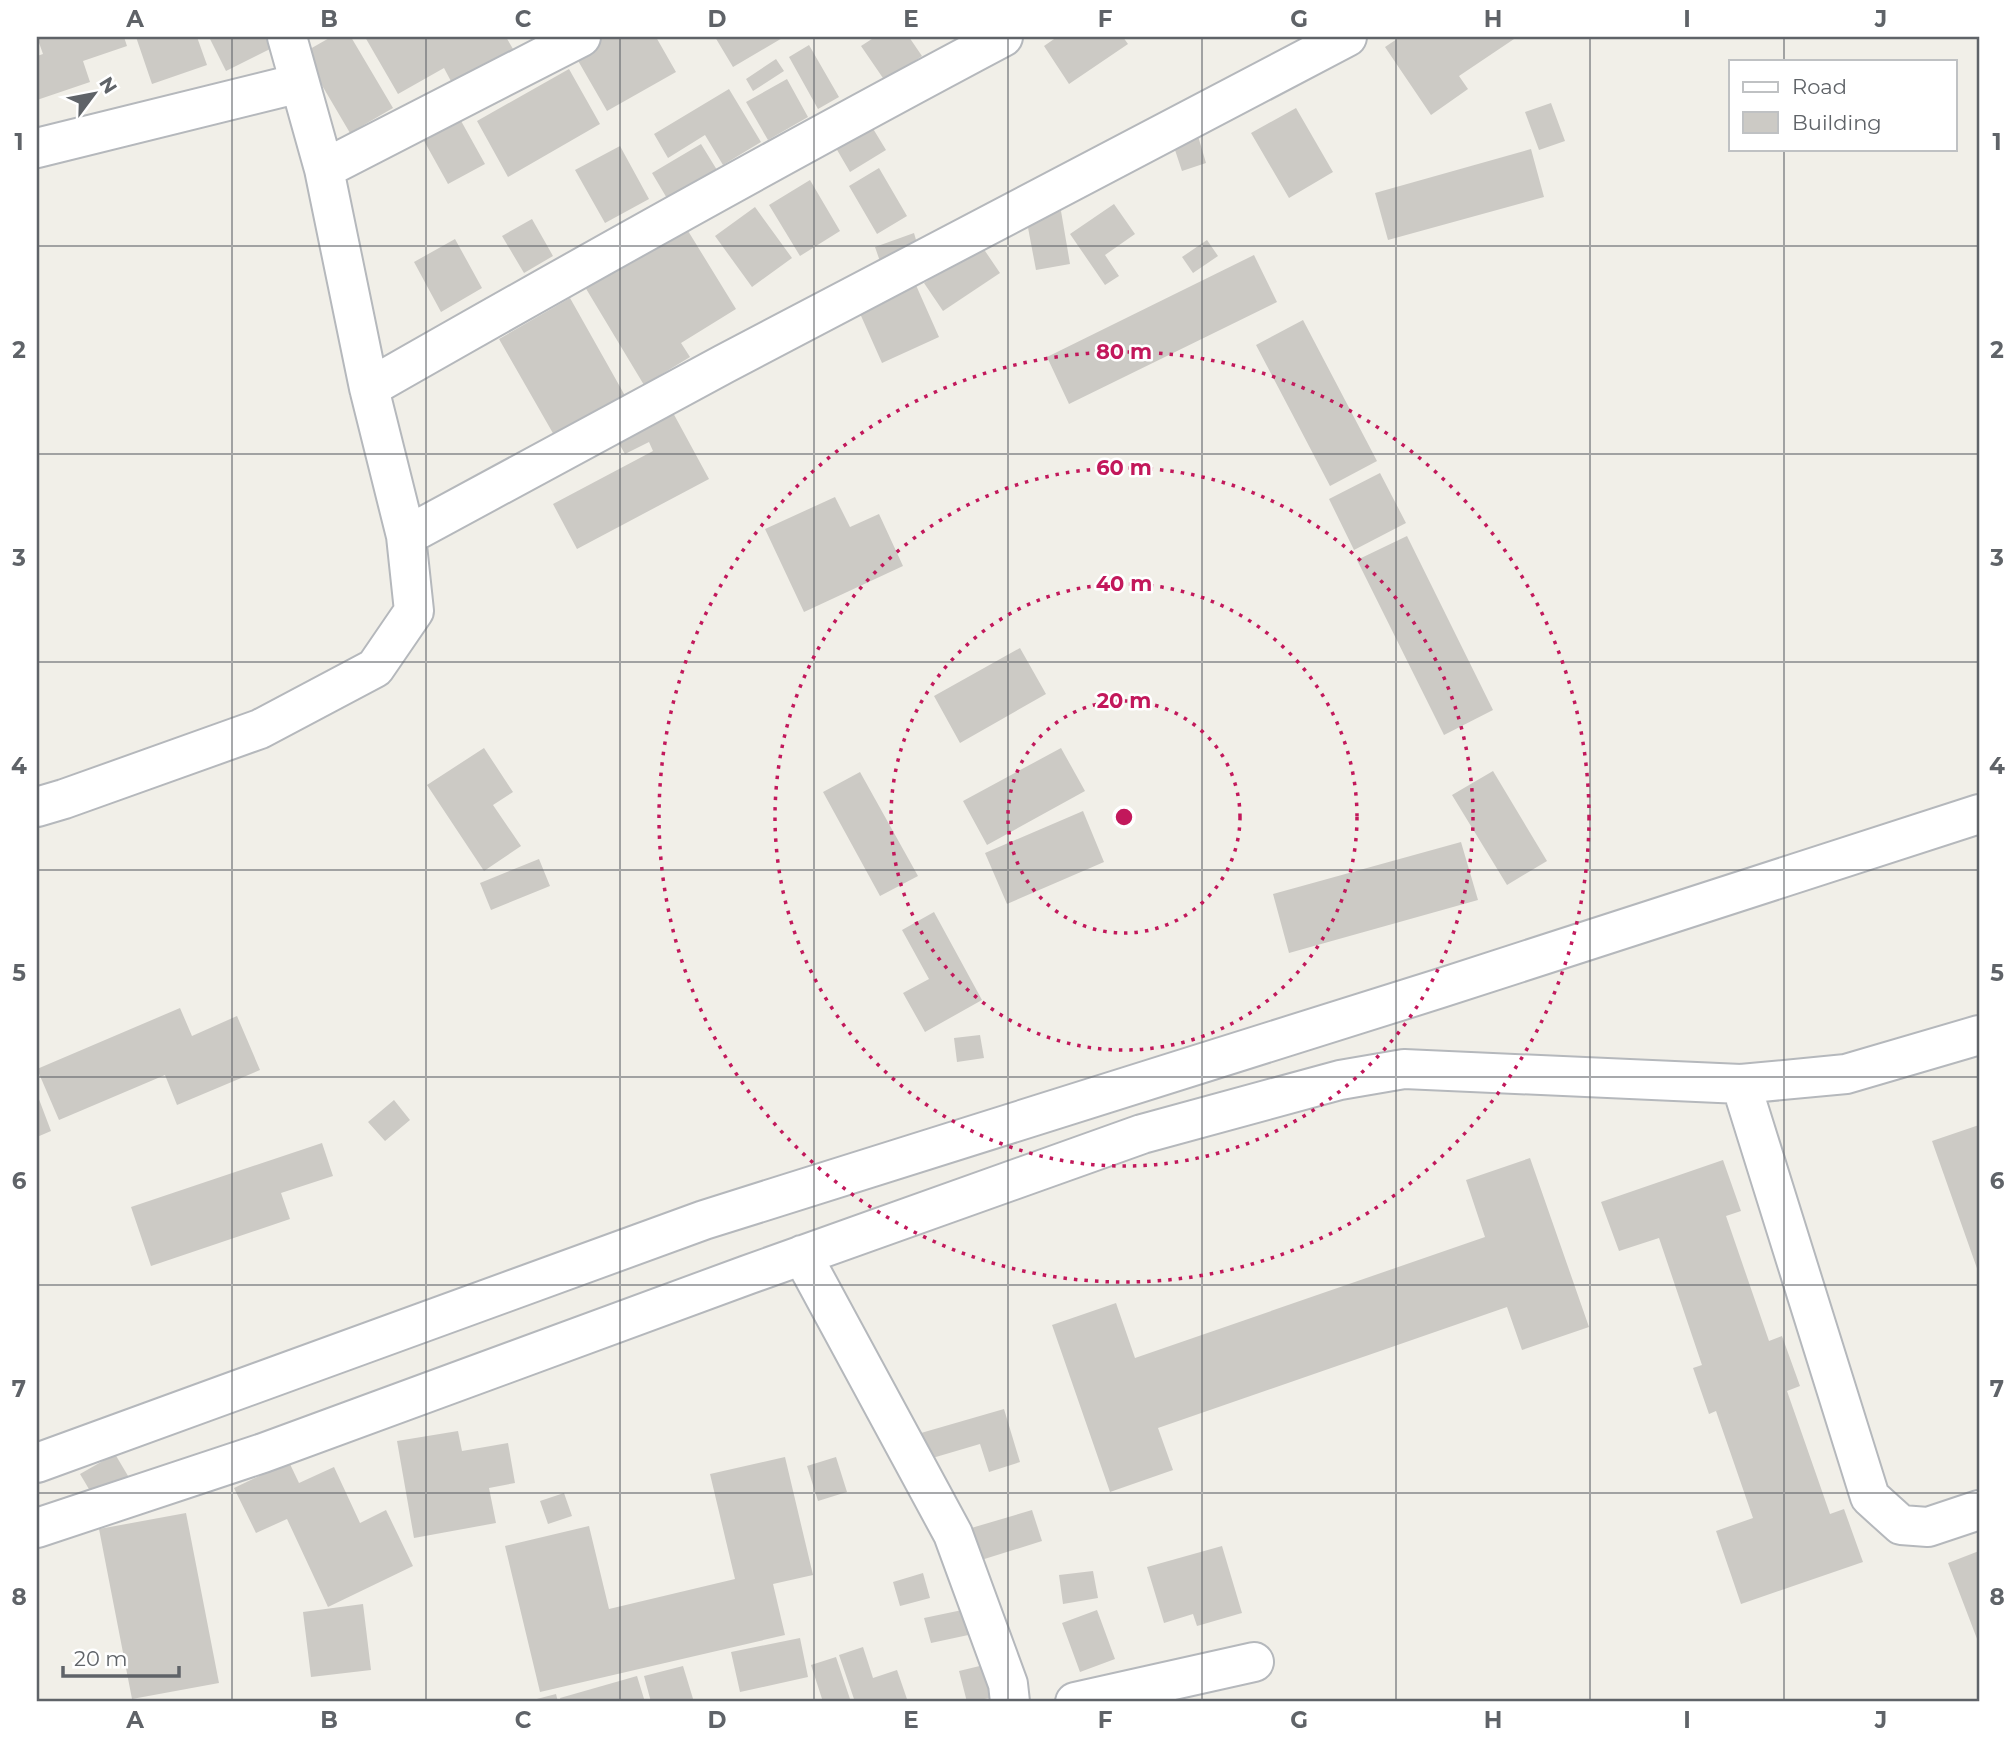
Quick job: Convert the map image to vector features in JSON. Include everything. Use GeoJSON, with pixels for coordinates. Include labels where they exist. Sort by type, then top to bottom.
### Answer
{"type":"FeatureCollection","features":[{"type":"Feature","properties":{"kind":"street"},"geometry":{"type":"LineString","coordinates":[[37,807],[260,729],[375,668],[414,611],[407,536],[369,388],[324,169],[288,37]]}},
{"type":"Feature","properties":{"kind":"street"},"geometry":{"type":"LineString","coordinates":[[324,169],[580,37]]}},
{"type":"Feature","properties":{"kind":"street"},"geometry":{"type":"LineString","coordinates":[[369,388],[572,271],[1003,37]]}},
{"type":"Feature","properties":{"kind":"street"},"geometry":{"type":"LineString","coordinates":[[407,536],[783,332],[1348,37]]}},
{"type":"Feature","properties":{"kind":"street"},"geometry":{"type":"LineString","coordinates":[[37,148],[300,83]]}},
{"type":"Feature","properties":{"kind":"street"},"geometry":{"type":"LineString","coordinates":[[37,1462],[704,1220],[1402,1000],[1979,814]]}},
{"type":"Feature","properties":{"kind":"street"},"geometry":{"type":"LineString","coordinates":[[37,1528],[263,1453],[802,1255],[1142,1134],[1340,1080],[1404,1069],[1741,1084],[1846,1074],[1979,1035]]}},
{"type":"Feature","properties":{"kind":"street"},"geometry":{"type":"LineString","coordinates":[[1741,1084],[1870,1497],[1901,1525],[1928,1527],[1979,1510]]}},
{"type":"Feature","properties":{"kind":"street"},"geometry":{"type":"LineString","coordinates":[[802,1255],[953,1534],[1008,1685],[1010,1702]]}},
{"type":"Feature","properties":{"kind":"street"},"geometry":{"type":"LineString","coordinates":[[1075,1702],[1254,1662]]}},
{"type":"Feature","properties":{"kind":"building"},"geometry":{"type":"Polygon","coordinates":[[[37,37],[124,37],[127,46],[83,61],[90,82],[37,100],[37,56],[43,54],[37,37]]]}},
{"type":"Feature","properties":{"kind":"building"},"geometry":{"type":"Polygon","coordinates":[[[136,37],[197,37],[207,65],[152,84],[136,37]]]}},
{"type":"Feature","properties":{"kind":"building"},"geometry":{"type":"Polygon","coordinates":[[[209,37],[266,37],[272,48],[226,71],[209,37]]]}},
{"type":"Feature","properties":{"kind":"building"},"geometry":{"type":"Polygon","coordinates":[[[331,37],[351,37],[393,108],[350,133],[303,53],[331,37]]]}},
{"type":"Feature","properties":{"kind":"building"},"geometry":{"type":"Polygon","coordinates":[[[365,37],[506,37],[513,49],[453,85],[444,68],[398,94],[365,37]]]}},
{"type":"Feature","properties":{"kind":"building"},"geometry":{"type":"Polygon","coordinates":[[[600,37],[656,37],[676,72],[607,111],[573,52],[600,37]]]}},
{"type":"Feature","properties":{"kind":"building"},"geometry":{"type":"Polygon","coordinates":[[[715,37],[784,37],[733,67],[715,37]]]}},
{"type":"Feature","properties":{"kind":"building"},"geometry":{"type":"Polygon","coordinates":[[[875,37],[909,37],[922,56],[885,81],[861,46],[875,37]]]}},
{"type":"Feature","properties":{"kind":"building"},"geometry":{"type":"Polygon","coordinates":[[[1057,37],[1123,37],[1128,44],[1069,84],[1044,46],[1057,37]]]}},
{"type":"Feature","properties":{"kind":"building"},"geometry":{"type":"Polygon","coordinates":[[[1400,37],[1517,37],[1459,76],[1468,89],[1431,115],[1385,47],[1400,37]]]}},
{"type":"Feature","properties":{"kind":"building"},"geometry":{"type":"Polygon","coordinates":[[[809,45],[839,97],[818,109],[789,57],[809,45]]]}},
{"type":"Feature","properties":{"kind":"building"},"geometry":{"type":"Polygon","coordinates":[[[776,59],[784,71],[753,91],[746,79],[776,59]]]}},
{"type":"Feature","properties":{"kind":"building"},"geometry":{"type":"Polygon","coordinates":[[[569,69],[600,124],[508,177],[477,121],[569,69]]]}},
{"type":"Feature","properties":{"kind":"building"},"geometry":{"type":"Polygon","coordinates":[[[787,79],[808,117],[768,140],[746,102],[787,79]]]}},
{"type":"Feature","properties":{"kind":"building"},"geometry":{"type":"Polygon","coordinates":[[[729,89],[761,142],[723,165],[705,135],[668,158],[654,134],[729,89]]]}},
{"type":"Feature","properties":{"kind":"building"},"geometry":{"type":"Polygon","coordinates":[[[1551,103],[1565,141],[1539,150],[1525,112],[1551,103]]]}},
{"type":"Feature","properties":{"kind":"building"},"geometry":{"type":"Polygon","coordinates":[[[1296,108],[1333,172],[1289,198],[1251,133],[1296,108]]]}},
{"type":"Feature","properties":{"kind":"building"},"geometry":{"type":"Polygon","coordinates":[[[460,119],[485,164],[448,184],[423,139],[460,119]]]}},
{"type":"Feature","properties":{"kind":"building"},"geometry":{"type":"Polygon","coordinates":[[[869,122],[886,150],[850,172],[833,143],[869,122]]]}},
{"type":"Feature","properties":{"kind":"building"},"geometry":{"type":"Polygon","coordinates":[[[1198,136],[1206,163],[1182,171],[1173,144],[1198,136]]]}},
{"type":"Feature","properties":{"kind":"building"},"geometry":{"type":"Polygon","coordinates":[[[701,144],[717,170],[668,200],[652,173],[701,144]]]}},
{"type":"Feature","properties":{"kind":"building"},"geometry":{"type":"Polygon","coordinates":[[[620,146],[649,199],[605,223],[575,170],[620,146]]]}},
{"type":"Feature","properties":{"kind":"building"},"geometry":{"type":"Polygon","coordinates":[[[1531,149],[1544,197],[1388,240],[1375,193],[1531,149]]]}},
{"type":"Feature","properties":{"kind":"building"},"geometry":{"type":"Polygon","coordinates":[[[879,168],[907,216],[877,234],[849,186],[879,168]]]}},
{"type":"Feature","properties":{"kind":"building"},"geometry":{"type":"Polygon","coordinates":[[[810,180],[840,231],[800,256],[769,205],[810,180]]]}},
{"type":"Feature","properties":{"kind":"building"},"geometry":{"type":"Polygon","coordinates":[[[1114,204],[1135,234],[1105,255],[1119,276],[1105,285],[1070,234],[1114,204]]]}},
{"type":"Feature","properties":{"kind":"building"},"geometry":{"type":"Polygon","coordinates":[[[755,207],[792,258],[752,287],[715,236],[755,207]]]}},
{"type":"Feature","properties":{"kind":"building"},"geometry":{"type":"Polygon","coordinates":[[[1061,211],[1070,264],[1036,270],[1026,217],[1061,211]]]}},
{"type":"Feature","properties":{"kind":"building"},"geometry":{"type":"Polygon","coordinates":[[[532,219],[553,256],[524,273],[502,236],[532,219]]]}},
{"type":"Feature","properties":{"kind":"building"},"geometry":{"type":"Polygon","coordinates":[[[685,226],[736,309],[681,343],[690,357],[644,385],[585,287],[685,226]]]}},
{"type":"Feature","properties":{"kind":"building"},"geometry":{"type":"Polygon","coordinates":[[[914,233],[921,257],[883,270],[875,247],[914,233]]]}},
{"type":"Feature","properties":{"kind":"building"},"geometry":{"type":"Polygon","coordinates":[[[455,239],[482,288],[441,312],[414,262],[455,239]]]}},
{"type":"Feature","properties":{"kind":"building"},"geometry":{"type":"Polygon","coordinates":[[[1207,240],[1218,256],[1193,273],[1182,257],[1207,240]]]}},
{"type":"Feature","properties":{"kind":"building"},"geometry":{"type":"Polygon","coordinates":[[[981,245],[1000,273],[943,311],[924,283],[981,245]]]}},
{"type":"Feature","properties":{"kind":"building"},"geometry":{"type":"Polygon","coordinates":[[[1254,255],[1277,302],[1069,404],[1047,357],[1254,255]]]}},
{"type":"Feature","properties":{"kind":"building"},"geometry":{"type":"Polygon","coordinates":[[[915,283],[939,337],[882,363],[858,309],[915,283]]]}},
{"type":"Feature","properties":{"kind":"building"},"geometry":{"type":"Polygon","coordinates":[[[570,298],[628,401],[558,442],[499,339],[570,298]]]}},
{"type":"Feature","properties":{"kind":"building"},"geometry":{"type":"Polygon","coordinates":[[[1303,320],[1377,461],[1330,486],[1256,345],[1303,320]]]}},
{"type":"Feature","properties":{"kind":"building"},"geometry":{"type":"Polygon","coordinates":[[[665,398],[709,479],[577,549],[553,504],[653,451],[649,442],[625,454],[610,428],[665,398]]]}},
{"type":"Feature","properties":{"kind":"building"},"geometry":{"type":"Polygon","coordinates":[[[1380,473],[1406,523],[1354,550],[1329,499],[1380,473]]]}},
{"type":"Feature","properties":{"kind":"building"},"geometry":{"type":"Polygon","coordinates":[[[835,497],[850,527],[879,514],[903,566],[804,612],[765,529],[835,497]]]}},
{"type":"Feature","properties":{"kind":"building"},"geometry":{"type":"Polygon","coordinates":[[[1407,536],[1493,710],[1444,735],[1357,560],[1407,536]]]}},
{"type":"Feature","properties":{"kind":"building"},"geometry":{"type":"Polygon","coordinates":[[[1020,648],[1046,694],[960,743],[934,696],[1020,648]]]}},
{"type":"Feature","properties":{"kind":"building"},"geometry":{"type":"Polygon","coordinates":[[[484,748],[513,792],[493,805],[521,846],[484,871],[427,785],[484,748]]]}},
{"type":"Feature","properties":{"kind":"building"},"geometry":{"type":"Polygon","coordinates":[[[1061,748],[1085,791],[987,845],[963,801],[1061,748]]]}},
{"type":"Feature","properties":{"kind":"building"},"geometry":{"type":"Polygon","coordinates":[[[1493,771],[1547,861],[1507,885],[1452,795],[1493,771]]]}},
{"type":"Feature","properties":{"kind":"building"},"geometry":{"type":"Polygon","coordinates":[[[860,772],[918,876],[880,896],[823,792],[860,772]]]}},
{"type":"Feature","properties":{"kind":"building"},"geometry":{"type":"Polygon","coordinates":[[[1083,811],[1104,862],[1007,904],[985,853],[1083,811]]]}},
{"type":"Feature","properties":{"kind":"building"},"geometry":{"type":"Polygon","coordinates":[[[1461,842],[1478,900],[1289,953],[1273,894],[1461,842]]]}},
{"type":"Feature","properties":{"kind":"building"},"geometry":{"type":"Polygon","coordinates":[[[539,859],[550,886],[491,910],[480,883],[539,859]]]}},
{"type":"Feature","properties":{"kind":"building"},"geometry":{"type":"Polygon","coordinates":[[[934,912],[982,1000],[925,1032],[903,993],[929,979],[902,930],[934,912]]]}},
{"type":"Feature","properties":{"kind":"building"},"geometry":{"type":"Polygon","coordinates":[[[180,1008],[192,1036],[237,1016],[260,1070],[177,1105],[165,1075],[59,1120],[37,1069],[180,1008]]]}},
{"type":"Feature","properties":{"kind":"building"},"geometry":{"type":"Polygon","coordinates":[[[980,1035],[984,1058],[957,1062],[954,1038],[980,1035]]]}},
{"type":"Feature","properties":{"kind":"building"},"geometry":{"type":"Polygon","coordinates":[[[37,1094],[51,1131],[37,1137],[37,1094]]]}},
{"type":"Feature","properties":{"kind":"building"},"geometry":{"type":"Polygon","coordinates":[[[394,1100],[410,1120],[385,1141],[368,1122],[394,1100]]]}},
{"type":"Feature","properties":{"kind":"building"},"geometry":{"type":"Polygon","coordinates":[[[1979,1125],[1979,1274],[1932,1141],[1979,1125]]]}},
{"type":"Feature","properties":{"kind":"building"},"geometry":{"type":"Polygon","coordinates":[[[322,1143],[333,1176],[281,1193],[290,1219],[151,1266],[131,1207],[322,1143]]]}},
{"type":"Feature","properties":{"kind":"building"},"geometry":{"type":"Polygon","coordinates":[[[1530,1158],[1589,1327],[1522,1350],[1507,1307],[1158,1428],[1173,1470],[1110,1492],[1052,1325],[1116,1303],[1135,1358],[1485,1237],[1466,1180],[1530,1158]]]}},
{"type":"Feature","properties":{"kind":"building"},"geometry":{"type":"Polygon","coordinates":[[[1723,1160],[1741,1211],[1726,1216],[1769,1341],[1782,1336],[1800,1386],[1787,1391],[1830,1514],[1844,1509],[1863,1562],[1741,1604],[1716,1531],[1753,1518],[1716,1411],[1709,1414],[1693,1368],[1702,1365],[1659,1238],[1619,1251],[1601,1202],[1723,1160]]]}},
{"type":"Feature","properties":{"kind":"building"},"geometry":{"type":"Polygon","coordinates":[[[1004,1409],[1020,1462],[989,1472],[980,1444],[929,1459],[921,1433],[1004,1409]]]}},
{"type":"Feature","properties":{"kind":"building"},"geometry":{"type":"Polygon","coordinates":[[[458,1431],[462,1451],[508,1443],[515,1483],[489,1488],[496,1523],[414,1538],[397,1441],[458,1431]]]}},
{"type":"Feature","properties":{"kind":"building"},"geometry":{"type":"Polygon","coordinates":[[[115,1454],[134,1486],[99,1506],[80,1474],[115,1454]]]}},
{"type":"Feature","properties":{"kind":"building"},"geometry":{"type":"Polygon","coordinates":[[[785,1457],[813,1575],[773,1584],[785,1635],[540,1692],[505,1546],[589,1526],[609,1609],[735,1579],[710,1474],[785,1457]]]}},
{"type":"Feature","properties":{"kind":"building"},"geometry":{"type":"Polygon","coordinates":[[[836,1457],[847,1492],[818,1501],[807,1466],[836,1457]]]}},
{"type":"Feature","properties":{"kind":"building"},"geometry":{"type":"Polygon","coordinates":[[[289,1462],[299,1483],[334,1467],[360,1523],[386,1510],[413,1566],[328,1607],[287,1519],[256,1533],[234,1488],[289,1462]]]}},
{"type":"Feature","properties":{"kind":"building"},"geometry":{"type":"Polygon","coordinates":[[[564,1493],[572,1516],[548,1524],[540,1501],[564,1493]]]}},
{"type":"Feature","properties":{"kind":"building"},"geometry":{"type":"Polygon","coordinates":[[[1032,1510],[1042,1541],[978,1561],[968,1529],[1032,1510]]]}},
{"type":"Feature","properties":{"kind":"building"},"geometry":{"type":"Polygon","coordinates":[[[186,1513],[219,1683],[132,1699],[99,1529],[186,1513]]]}},
{"type":"Feature","properties":{"kind":"building"},"geometry":{"type":"Polygon","coordinates":[[[1222,1546],[1242,1613],[1197,1626],[1193,1614],[1164,1623],[1147,1567],[1222,1546]]]}},
{"type":"Feature","properties":{"kind":"building"},"geometry":{"type":"Polygon","coordinates":[[[1979,1551],[1979,1644],[1948,1563],[1979,1551]]]}},
{"type":"Feature","properties":{"kind":"building"},"geometry":{"type":"Polygon","coordinates":[[[1093,1571],[1098,1598],[1063,1604],[1059,1575],[1093,1571]]]}},
{"type":"Feature","properties":{"kind":"building"},"geometry":{"type":"Polygon","coordinates":[[[923,1573],[930,1598],[900,1606],[893,1582],[923,1573]]]}},
{"type":"Feature","properties":{"kind":"building"},"geometry":{"type":"Polygon","coordinates":[[[363,1604],[371,1670],[311,1677],[303,1612],[363,1604]]]}},
{"type":"Feature","properties":{"kind":"building"},"geometry":{"type":"Polygon","coordinates":[[[967,1609],[973,1634],[931,1643],[924,1618],[967,1609]]]}},
{"type":"Feature","properties":{"kind":"building"},"geometry":{"type":"Polygon","coordinates":[[[1097,1610],[1115,1659],[1080,1672],[1062,1623],[1097,1610]]]}},
{"type":"Feature","properties":{"kind":"building"},"geometry":{"type":"Polygon","coordinates":[[[800,1638],[808,1677],[740,1692],[731,1652],[800,1638]]]}},
{"type":"Feature","properties":{"kind":"building"},"geometry":{"type":"Polygon","coordinates":[[[863,1647],[873,1678],[897,1670],[908,1702],[855,1702],[839,1655],[863,1647]]]}},
{"type":"Feature","properties":{"kind":"building"},"geometry":{"type":"Polygon","coordinates":[[[836,1657],[850,1699],[823,1702],[811,1665],[836,1657]]]}},
{"type":"Feature","properties":{"kind":"building"},"geometry":{"type":"Polygon","coordinates":[[[988,1664],[996,1697],[967,1702],[959,1671],[988,1664]]]}},
{"type":"Feature","properties":{"kind":"building"},"geometry":{"type":"Polygon","coordinates":[[[683,1666],[694,1702],[651,1702],[644,1676],[683,1666]]]}},
{"type":"Feature","properties":{"kind":"building"},"geometry":{"type":"Polygon","coordinates":[[[637,1676],[645,1702],[561,1702],[560,1698],[637,1676]]]}},
{"type":"Feature","properties":{"kind":"building"},"geometry":{"type":"Polygon","coordinates":[[[556,1694],[558,1702],[529,1701],[556,1694]]]}}]}
